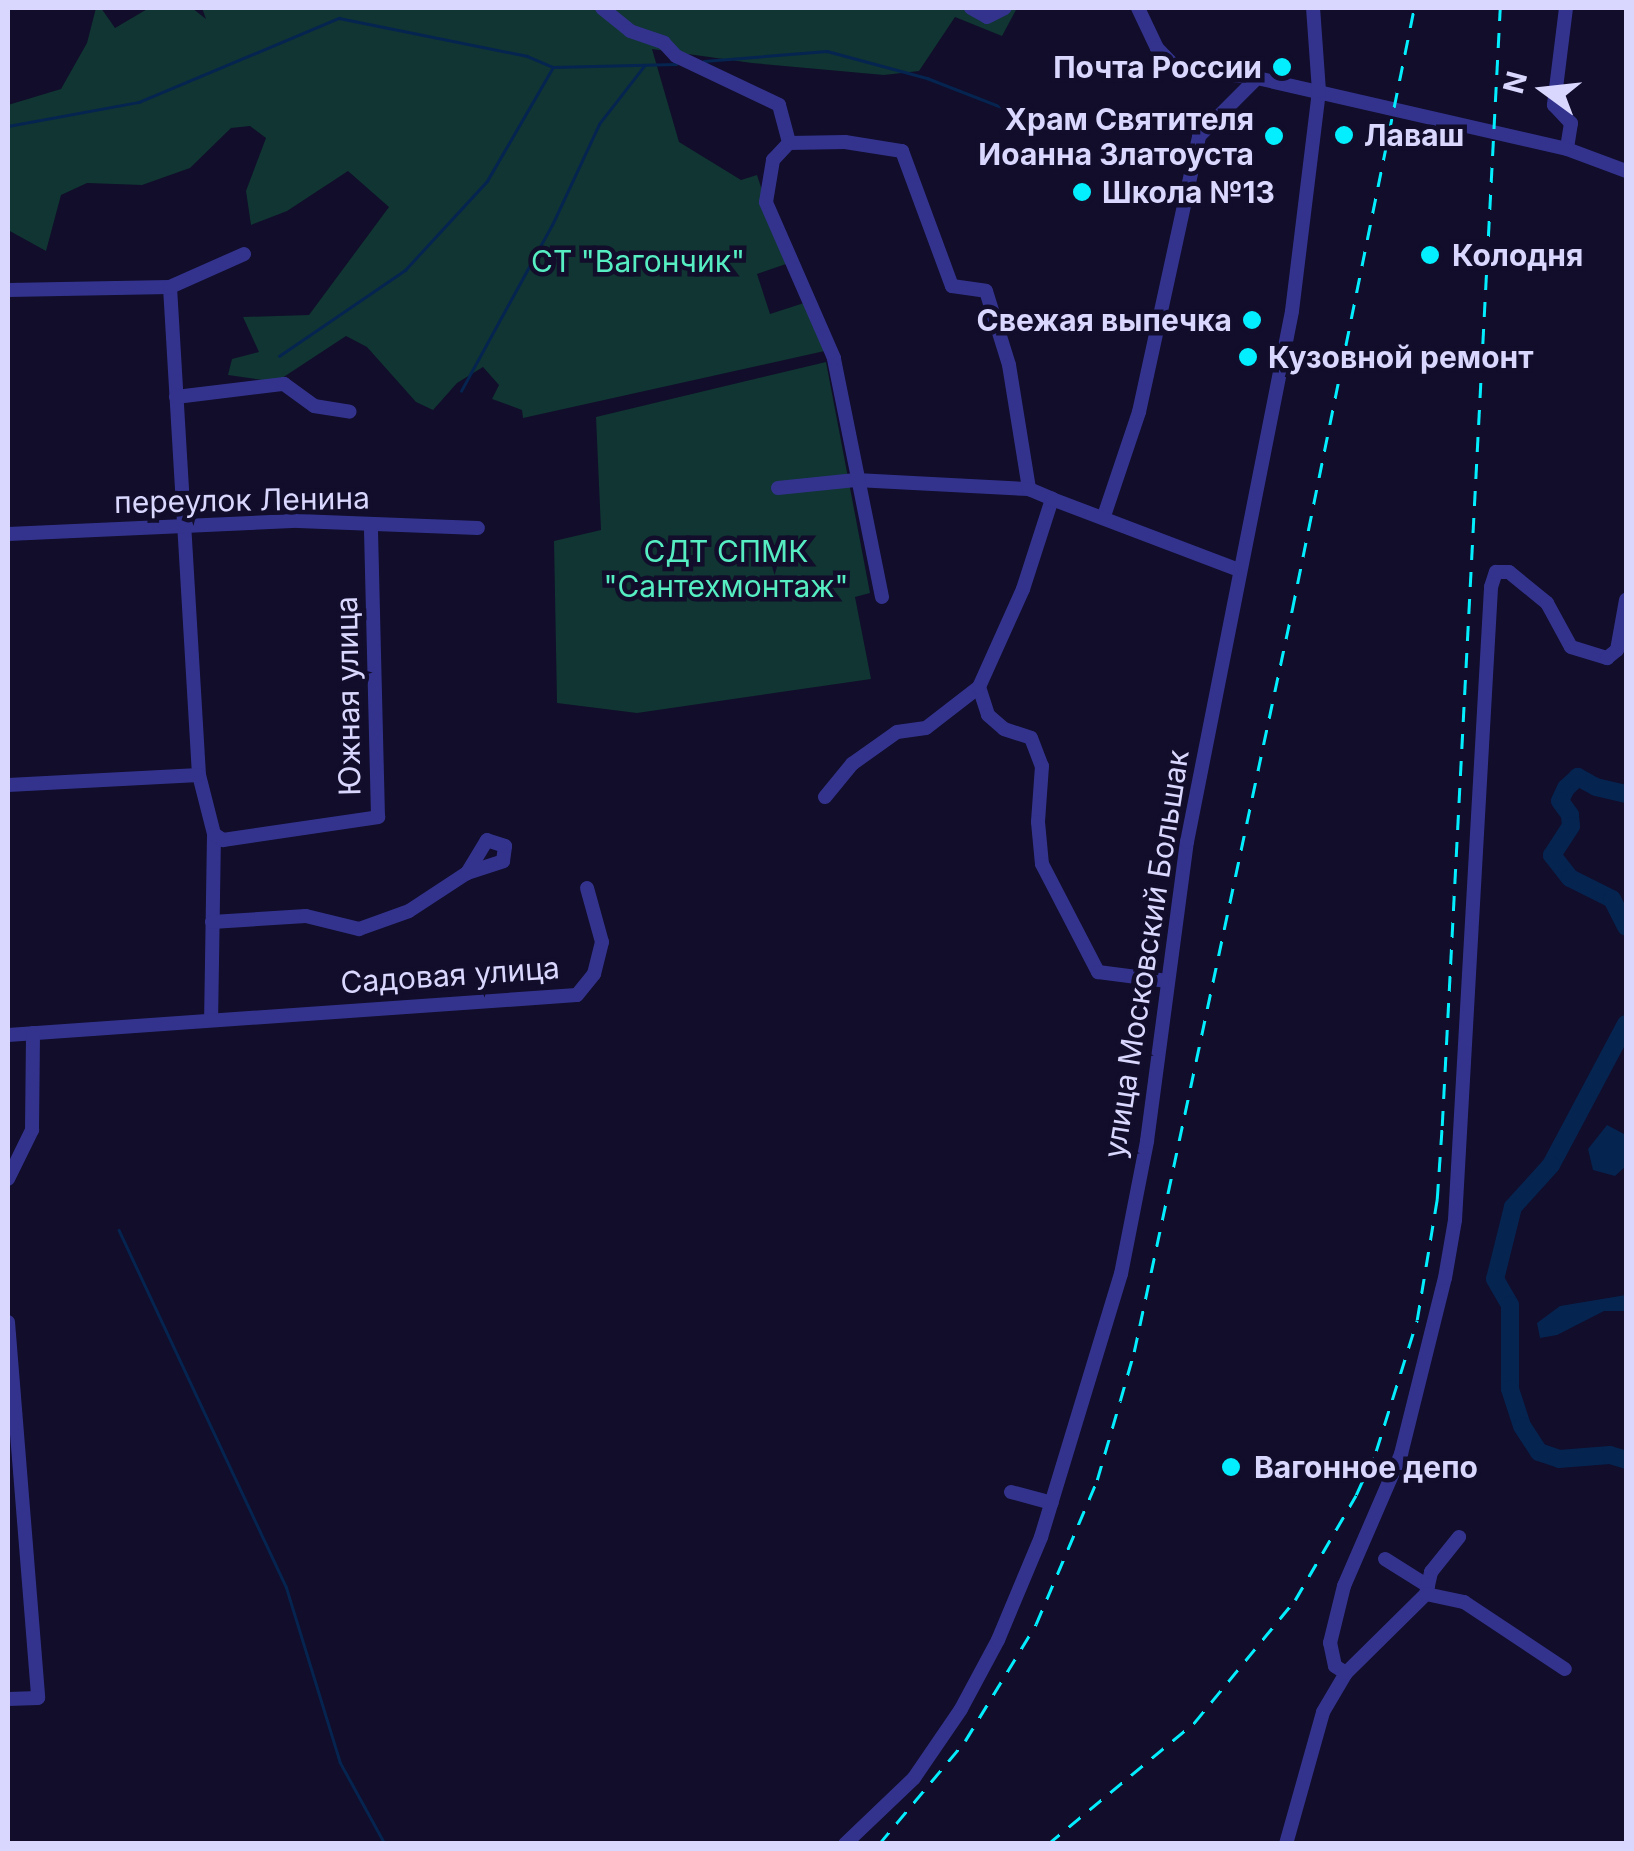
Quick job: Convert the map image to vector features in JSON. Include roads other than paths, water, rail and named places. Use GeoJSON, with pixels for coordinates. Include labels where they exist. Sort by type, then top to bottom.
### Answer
{"type":"FeatureCollection","features":[{"type":"Feature","properties":{"kind":"street"},"geometry":{"type":"LineString","coordinates":[[602,8],[630,30],[664,43],[676,56],[779,106],[789,143]]}},
{"type":"Feature","properties":{"kind":"street"},"geometry":{"type":"LineString","coordinates":[[971,8],[987,17],[1005,8]]}},
{"type":"Feature","properties":{"kind":"street"},"geometry":{"type":"LineString","coordinates":[[1138,8],[1157,48],[1176,68],[1257,78],[1318,91],[1567,149],[1626,170]]}},
{"type":"Feature","properties":{"kind":"street","name":"улица Московский Большак"},"geometry":{"type":"LineString","coordinates":[[845,1844],[914,1778],[961,1710],[998,1640],[1052,1503],[1121,1274],[1148,1141],[1187,842],[1292,311],[1318,91],[1313,8]]}},
{"type":"Feature","properties":{"kind":"street"},"geometry":{"type":"LineString","coordinates":[[1566,8],[1554,106],[1571,123],[1567,149]]}},
{"type":"Feature","properties":{"kind":"street"},"geometry":{"type":"LineString","coordinates":[[664,26],[664,43]]}},
{"type":"Feature","properties":{"kind":"street"},"geometry":{"type":"LineString","coordinates":[[1104,516],[1139,412],[1199,136],[1257,78]]}},
{"type":"Feature","properties":{"kind":"street"},"geometry":{"type":"LineString","coordinates":[[882,596],[834,358],[766,202],[773,160],[789,143],[845,142],[902,151],[952,286],[986,291],[995,333],[1008,365],[1030,488]]}},
{"type":"Feature","properties":{"kind":"street"},"geometry":{"type":"LineString","coordinates":[[8,290],[170,287],[244,254]]}},
{"type":"Feature","properties":{"kind":"street"},"geometry":{"type":"LineString","coordinates":[[170,287],[199,775],[217,841],[211,1018]]}},
{"type":"Feature","properties":{"kind":"street"},"geometry":{"type":"LineString","coordinates":[[176,397],[284,384],[314,406],[350,412]]}},
{"type":"Feature","properties":{"kind":"street"},"geometry":{"type":"LineString","coordinates":[[778,488],[856,480],[1030,488],[1239,570]]}},
{"type":"Feature","properties":{"kind":"street"},"geometry":{"type":"LineString","coordinates":[[825,797],[852,764],[896,732],[926,728],[980,687],[1023,589],[1052,499]]}},
{"type":"Feature","properties":{"kind":"street","name":"переулок Ленина"},"geometry":{"type":"LineString","coordinates":[[8,534],[298,521],[478,528]]}},
{"type":"Feature","properties":{"kind":"street","name":"Южная улица"},"geometry":{"type":"LineString","coordinates":[[217,841],[378,817],[371,525]]}},
{"type":"Feature","properties":{"kind":"street"},"geometry":{"type":"LineString","coordinates":[[1346,1673],[1335,1666],[1330,1643],[1344,1586],[1401,1454],[1446,1278],[1454,1220],[1478,746],[1488,610],[1496,572],[1509,572],[1547,602],[1574,650],[1607,658],[1617,650],[1626,600]]}},
{"type":"Feature","properties":{"kind":"street"},"geometry":{"type":"LineString","coordinates":[[980,687],[988,715],[1004,729],[1031,738],[1042,766],[1038,822],[1042,864],[1098,972],[1167,981]]}},
{"type":"Feature","properties":{"kind":"street"},"geometry":{"type":"LineString","coordinates":[[8,785],[199,775]]}},
{"type":"Feature","properties":{"kind":"street","name":"Садовая улица"},"geometry":{"type":"LineString","coordinates":[[212,922],[306,916],[359,929],[409,911],[467,873]]}},
{"type":"Feature","properties":{"kind":"street","name":"Садовая улица"},"geometry":{"type":"LineString","coordinates":[[8,1035],[578,995],[594,974],[602,942],[587,888]]}},
{"type":"Feature","properties":{"kind":"street"},"geometry":{"type":"LineString","coordinates":[[8,1179],[32,1130],[33,1033]]}},
{"type":"Feature","properties":{"kind":"street"},"geometry":{"type":"LineString","coordinates":[[8,1322],[14,1461],[38,1698],[8,1699]]}},
{"type":"Feature","properties":{"kind":"street"},"geometry":{"type":"LineString","coordinates":[[1011,1492],[1052,1503]]}},
{"type":"Feature","properties":{"kind":"street"},"geometry":{"type":"LineString","coordinates":[[1286,1844],[1323,1712],[1346,1673],[1427,1590],[1431,1572],[1459,1537]]}},
{"type":"Feature","properties":{"kind":"street"},"geometry":{"type":"LineString","coordinates":[[1385,1559],[1427,1590],[1464,1602],[1565,1669]]}},
{"type":"Feature","properties":{"kind":"water"},"geometry":{"type":"Polygon","coordinates":[[[1607,1125],[1626,1135],[1626,1166],[1615,1176],[1593,1170],[1588,1149],[1607,1125]]]}},
{"type":"Feature","properties":{"kind":"water"},"geometry":{"type":"Polygon","coordinates":[[[1626,1295],[1626,1311],[1604,1311],[1557,1335],[1540,1338],[1537,1323],[1560,1306],[1626,1295]]]}},
{"type":"Feature","properties":{"kind":"waterway"},"geometry":{"type":"LineString","coordinates":[[8,126],[139,102],[339,18],[527,56],[553,67],[676,64]]}},
{"type":"Feature","properties":{"kind":"waterway"},"geometry":{"type":"LineString","coordinates":[[704,61],[827,51],[927,78],[1022,115]]}},
{"type":"Feature","properties":{"kind":"waterway"},"geometry":{"type":"LineString","coordinates":[[461,391],[552,225],[599,124],[644,66]]}},
{"type":"Feature","properties":{"kind":"waterway"},"geometry":{"type":"LineString","coordinates":[[279,356],[405,270],[487,181],[552,69]]}},
{"type":"Feature","properties":{"kind":"waterway"},"geometry":{"type":"LineString","coordinates":[[1626,794],[1596,787],[1578,777],[1560,801],[1570,815],[1571,826],[1552,855],[1570,878],[1612,899],[1626,927]]}},
{"type":"Feature","properties":{"kind":"waterway"},"geometry":{"type":"LineString","coordinates":[[1626,1024],[1551,1165],[1513,1207],[1495,1279],[1510,1305],[1510,1389],[1522,1426],[1539,1452],[1559,1459],[1610,1455],[1626,1460]]}},
{"type":"Feature","properties":{"kind":"waterway"},"geometry":{"type":"LineString","coordinates":[[119,1230],[286,1586],[340,1762],[385,1844]]}},
{"type":"Feature","properties":{"kind":"railway"},"geometry":{"type":"LineString","coordinates":[[879,1844],[965,1741],[1036,1624],[1097,1480],[1134,1352],[1292,610],[1414,8]]}},
{"type":"Feature","properties":{"kind":"railway"},"geometry":{"type":"LineString","coordinates":[[1048,1844],[1194,1723],[1295,1600],[1356,1495],[1376,1451],[1417,1320],[1437,1199],[1442,1126],[1500,8]]}},
{"type":"Feature","properties":{"kind":"place","name":"Почта России"},"geometry":{"type":"Point","coordinates":[1282,67]}},
{"type":"Feature","properties":{"kind":"place","name":"Лаваш"},"geometry":{"type":"Point","coordinates":[1344,135]}},
{"type":"Feature","properties":{"kind":"place","name":"Храм Святителя Иоанна Златоуста"},"geometry":{"type":"Point","coordinates":[1274,136]}},
{"type":"Feature","properties":{"kind":"place","name":"Школа №13"},"geometry":{"type":"Point","coordinates":[1082,192]}},
{"type":"Feature","properties":{"kind":"place","name":"Колодня"},"geometry":{"type":"Point","coordinates":[1430,255]}},
{"type":"Feature","properties":{"kind":"place","name":"Свежая выпечка"},"geometry":{"type":"Point","coordinates":[1252,320]}},
{"type":"Feature","properties":{"kind":"place","name":"Кузовной ремонт"},"geometry":{"type":"Point","coordinates":[1248,357]}},
{"type":"Feature","properties":{"kind":"place","name":"Вагонное депо"},"geometry":{"type":"Point","coordinates":[1231,1467]}},
{"type":"Feature","properties":{"kind":"park label","name":"СТ \"Вагончик\""},"geometry":{"type":"Point","coordinates":[638,261]}},
{"type":"Feature","properties":{"kind":"park label","name":"СДТ СПМК \"Сантехмонтаж\""},"geometry":{"type":"Point","coordinates":[726,568]}}]}
